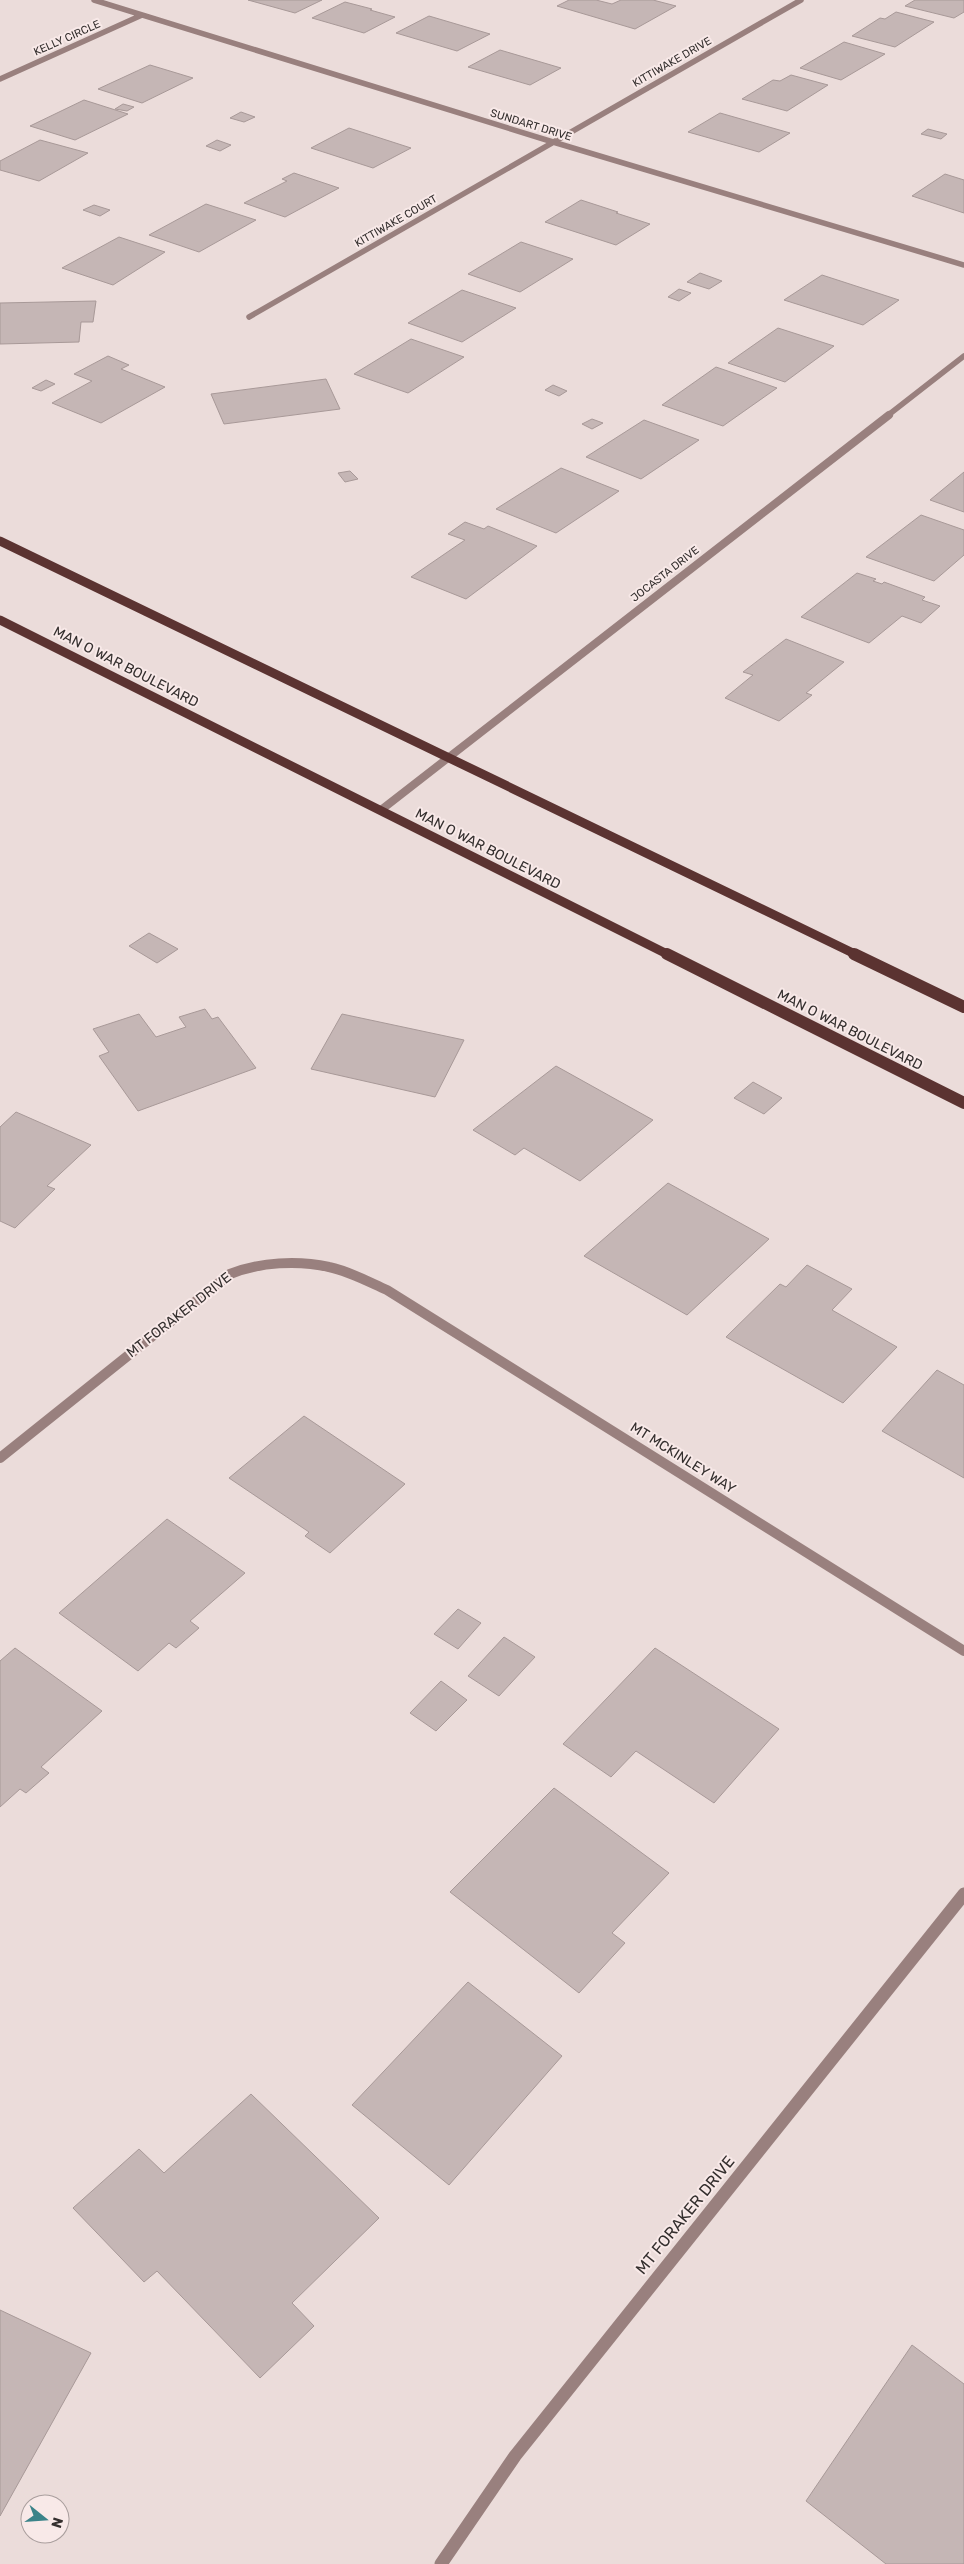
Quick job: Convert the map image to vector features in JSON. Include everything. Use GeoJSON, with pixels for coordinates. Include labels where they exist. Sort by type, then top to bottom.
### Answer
{"type":"FeatureCollection","features":[{"type":"Feature","properties":{"kind":"main road"},"geometry":{"type":"LineString","coordinates":[[0,541],[445,758],[964,1006]]}},
{"type":"Feature","properties":{"kind":"main road","name":"MAN O WAR BOULEVARD"},"geometry":{"type":"LineString","coordinates":[[0,620],[964,1103]]}},
{"type":"Feature","properties":{"kind":"street","name":"SUNDART DRIVE"},"geometry":{"type":"LineString","coordinates":[[94,0],[553,142],[964,265]]}},
{"type":"Feature","properties":{"kind":"street","name":"KITTIWAKE DRIVE"},"geometry":{"type":"LineString","coordinates":[[553,142],[801,0]]}},
{"type":"Feature","properties":{"kind":"street","name":"KELLY CIRCLE"},"geometry":{"type":"LineString","coordinates":[[0,79],[142,15]]}},
{"type":"Feature","properties":{"kind":"street","name":"KITTIWAKE COURT"},"geometry":{"type":"LineString","coordinates":[[249,316],[553,142]]}},
{"type":"Feature","properties":{"kind":"street","name":"JOCASTA DRIVE"},"geometry":{"type":"LineString","coordinates":[[380,810],[964,356]]}},
{"type":"Feature","properties":{"kind":"street","name":"MT FORAKER DRIVE"},"geometry":{"type":"LineString","coordinates":[[0,1458],[210,1288],[230,1274],[250,1266],[305,1263],[331,1266],[387,1290]]}},
{"type":"Feature","properties":{"kind":"street","name":"MT MCKINLEY WAY"},"geometry":{"type":"LineString","coordinates":[[387,1290],[964,1652]]}},
{"type":"Feature","properties":{"kind":"street","name":"MT FORAKER DRIVE"},"geometry":{"type":"LineString","coordinates":[[441,2564],[515,2456],[964,1894]]}},
{"type":"Feature","properties":{"kind":"building"},"geometry":{"type":"Polygon","coordinates":[[[248,0],[322,0],[295,13],[248,0]]]}},
{"type":"Feature","properties":{"kind":"building"},"geometry":{"type":"Polygon","coordinates":[[[569,0],[596,0],[612,4],[621,0],[653,0],[676,6],[635,29],[557,6],[569,0]]]}},
{"type":"Feature","properties":{"kind":"building"},"geometry":{"type":"Polygon","coordinates":[[[915,0],[964,0],[964,12],[954,18],[905,6],[915,0]]]}},
{"type":"Feature","properties":{"kind":"building"},"geometry":{"type":"Polygon","coordinates":[[[345,2],[395,17],[364,33],[312,18],[345,2]]]}},
{"type":"Feature","properties":{"kind":"building"},"geometry":{"type":"Polygon","coordinates":[[[896,12],[934,22],[895,47],[852,36],[880,18],[885,19],[896,12]]]}},
{"type":"Feature","properties":{"kind":"building"},"geometry":{"type":"Polygon","coordinates":[[[429,16],[490,34],[457,51],[396,33],[429,16]]]}},
{"type":"Feature","properties":{"kind":"building"},"geometry":{"type":"Polygon","coordinates":[[[844,42],[885,54],[841,80],[800,68],[844,42]]]}},
{"type":"Feature","properties":{"kind":"building"},"geometry":{"type":"Polygon","coordinates":[[[500,50],[561,68],[530,85],[468,67],[500,50]]]}},
{"type":"Feature","properties":{"kind":"building"},"geometry":{"type":"Polygon","coordinates":[[[150,65],[193,78],[142,103],[98,89],[150,65]]]}},
{"type":"Feature","properties":{"kind":"building"},"geometry":{"type":"Polygon","coordinates":[[[791,75],[828,85],[787,111],[742,99],[773,80],[780,81],[791,75]]]}},
{"type":"Feature","properties":{"kind":"building"},"geometry":{"type":"Polygon","coordinates":[[[84,100],[128,114],[75,140],[30,126],[84,100]]]}},
{"type":"Feature","properties":{"kind":"building"},"geometry":{"type":"Polygon","coordinates":[[[123,104],[134,107],[127,111],[115,109],[123,104]]]}},
{"type":"Feature","properties":{"kind":"building"},"geometry":{"type":"Polygon","coordinates":[[[241,112],[255,117],[244,122],[230,118],[241,112]]]}},
{"type":"Feature","properties":{"kind":"building"},"geometry":{"type":"Polygon","coordinates":[[[720,113],[790,133],[759,152],[688,132],[720,113]]]}},
{"type":"Feature","properties":{"kind":"building"},"geometry":{"type":"Polygon","coordinates":[[[349,128],[411,148],[373,168],[311,148],[349,128]]]}},
{"type":"Feature","properties":{"kind":"building"},"geometry":{"type":"Polygon","coordinates":[[[928,129],[947,134],[941,139],[921,134],[928,129]]]}},
{"type":"Feature","properties":{"kind":"building"},"geometry":{"type":"Polygon","coordinates":[[[40,140],[88,153],[39,181],[0,170],[0,161],[40,140]]]}},
{"type":"Feature","properties":{"kind":"building"},"geometry":{"type":"Polygon","coordinates":[[[217,140],[231,145],[220,151],[206,146],[217,140]]]}},
{"type":"Feature","properties":{"kind":"building"},"geometry":{"type":"Polygon","coordinates":[[[294,173],[339,188],[285,217],[244,203],[287,181],[282,179],[294,173]]]}},
{"type":"Feature","properties":{"kind":"building"},"geometry":{"type":"Polygon","coordinates":[[[945,174],[964,180],[964,213],[912,196],[945,174]]]}},
{"type":"Feature","properties":{"kind":"building"},"geometry":{"type":"Polygon","coordinates":[[[581,200],[650,224],[616,245],[545,222],[581,200]]]}},
{"type":"Feature","properties":{"kind":"building"},"geometry":{"type":"Polygon","coordinates":[[[206,204],[256,220],[199,252],[149,235],[206,204]]]}},
{"type":"Feature","properties":{"kind":"building"},"geometry":{"type":"Polygon","coordinates":[[[94,205],[110,210],[100,216],[83,210],[94,205]]]}},
{"type":"Feature","properties":{"kind":"building"},"geometry":{"type":"Polygon","coordinates":[[[119,237],[165,252],[113,285],[62,268],[119,237]]]}},
{"type":"Feature","properties":{"kind":"building"},"geometry":{"type":"Polygon","coordinates":[[[521,242],[573,259],[520,292],[468,274],[521,242]]]}},
{"type":"Feature","properties":{"kind":"building"},"geometry":{"type":"Polygon","coordinates":[[[700,273],[722,281],[709,289],[687,282],[700,273]]]}},
{"type":"Feature","properties":{"kind":"building"},"geometry":{"type":"Polygon","coordinates":[[[822,275],[899,300],[863,325],[784,300],[822,275]]]}},
{"type":"Feature","properties":{"kind":"building"},"geometry":{"type":"Polygon","coordinates":[[[679,289],[691,293],[679,301],[668,297],[679,289]]]}},
{"type":"Feature","properties":{"kind":"building"},"geometry":{"type":"Polygon","coordinates":[[[462,290],[516,308],[462,342],[408,323],[462,290]]]}},
{"type":"Feature","properties":{"kind":"building"},"geometry":{"type":"Polygon","coordinates":[[[96,301],[93,322],[81,322],[79,342],[0,344],[0,303],[96,301]]]}},
{"type":"Feature","properties":{"kind":"building"},"geometry":{"type":"Polygon","coordinates":[[[778,328],[834,346],[785,382],[728,363],[778,328]]]}},
{"type":"Feature","properties":{"kind":"building"},"geometry":{"type":"Polygon","coordinates":[[[411,339],[464,357],[408,393],[354,374],[411,339]]]}},
{"type":"Feature","properties":{"kind":"building"},"geometry":{"type":"Polygon","coordinates":[[[108,356],[129,365],[121,369],[165,387],[101,423],[52,403],[92,381],[74,374],[108,356]]]}},
{"type":"Feature","properties":{"kind":"building"},"geometry":{"type":"Polygon","coordinates":[[[716,367],[777,388],[723,426],[662,405],[716,367]]]}},
{"type":"Feature","properties":{"kind":"building"},"geometry":{"type":"Polygon","coordinates":[[[326,379],[340,409],[224,424],[211,394],[326,379]]]}},
{"type":"Feature","properties":{"kind":"building"},"geometry":{"type":"Polygon","coordinates":[[[46,380],[55,384],[41,391],[32,388],[46,380]]]}},
{"type":"Feature","properties":{"kind":"building"},"geometry":{"type":"Polygon","coordinates":[[[553,385],[567,391],[559,396],[545,390],[553,385]]]}},
{"type":"Feature","properties":{"kind":"building"},"geometry":{"type":"Polygon","coordinates":[[[592,419],[603,423],[592,429],[582,424],[592,419]]]}},
{"type":"Feature","properties":{"kind":"building"},"geometry":{"type":"Polygon","coordinates":[[[644,420],[699,440],[641,479],[586,457],[644,420]]]}},
{"type":"Feature","properties":{"kind":"building"},"geometry":{"type":"Polygon","coordinates":[[[561,468],[619,491],[556,533],[496,509],[561,468]]]}},
{"type":"Feature","properties":{"kind":"building"},"geometry":{"type":"Polygon","coordinates":[[[350,471],[358,479],[345,482],[338,473],[350,471]]]}},
{"type":"Feature","properties":{"kind":"building"},"geometry":{"type":"Polygon","coordinates":[[[964,472],[964,512],[930,500],[964,472]]]}},
{"type":"Feature","properties":{"kind":"building"},"geometry":{"type":"Polygon","coordinates":[[[921,515],[964,530],[964,555],[934,581],[866,557],[921,515]]]}},
{"type":"Feature","properties":{"kind":"building"},"geometry":{"type":"Polygon","coordinates":[[[465,522],[484,529],[488,526],[537,546],[466,599],[411,577],[465,540],[448,534],[465,522]]]}},
{"type":"Feature","properties":{"kind":"building"},"geometry":{"type":"Polygon","coordinates":[[[857,573],[876,579],[873,581],[882,584],[884,582],[925,597],[922,600],[940,606],[921,623],[902,616],[869,643],[801,617],[857,573]]]}},
{"type":"Feature","properties":{"kind":"building"},"geometry":{"type":"Polygon","coordinates":[[[786,639],[844,662],[806,693],[812,695],[779,721],[725,698],[753,675],[743,672],[786,639]]]}},
{"type":"Feature","properties":{"kind":"building"},"geometry":{"type":"Polygon","coordinates":[[[149,933],[178,949],[157,963],[129,946],[149,933]]]}},
{"type":"Feature","properties":{"kind":"building"},"geometry":{"type":"Polygon","coordinates":[[[205,1009],[212,1019],[218,1017],[256,1068],[138,1111],[99,1056],[109,1052],[93,1029],[139,1014],[156,1037],[186,1027],[179,1017],[205,1009]]]}},
{"type":"Feature","properties":{"kind":"building"},"geometry":{"type":"Polygon","coordinates":[[[342,1014],[464,1040],[435,1097],[311,1069],[342,1014]]]}},
{"type":"Feature","properties":{"kind":"building"},"geometry":{"type":"Polygon","coordinates":[[[556,1066],[653,1120],[580,1181],[524,1148],[515,1155],[473,1130],[556,1066]]]}},
{"type":"Feature","properties":{"kind":"building"},"geometry":{"type":"Polygon","coordinates":[[[753,1082],[782,1098],[764,1114],[734,1098],[753,1082]]]}},
{"type":"Feature","properties":{"kind":"building"},"geometry":{"type":"Polygon","coordinates":[[[16,1112],[91,1145],[47,1186],[55,1189],[15,1228],[0,1221],[0,1127],[16,1112]]]}},
{"type":"Feature","properties":{"kind":"building"},"geometry":{"type":"Polygon","coordinates":[[[668,1183],[769,1239],[687,1315],[584,1256],[668,1183]]]}},
{"type":"Feature","properties":{"kind":"building"},"geometry":{"type":"Polygon","coordinates":[[[807,1265],[852,1289],[832,1310],[897,1347],[843,1403],[726,1337],[780,1284],[786,1287],[807,1265]]]}},
{"type":"Feature","properties":{"kind":"building"},"geometry":{"type":"Polygon","coordinates":[[[937,1370],[964,1385],[964,1478],[882,1431],[937,1370]]]}},
{"type":"Feature","properties":{"kind":"building"},"geometry":{"type":"Polygon","coordinates":[[[304,1416],[405,1484],[330,1553],[305,1536],[309,1532],[229,1478],[304,1416]]]}},
{"type":"Feature","properties":{"kind":"building"},"geometry":{"type":"Polygon","coordinates":[[[167,1519],[245,1573],[190,1621],[199,1628],[176,1648],[169,1643],[138,1671],[59,1613],[167,1519]]]}},
{"type":"Feature","properties":{"kind":"building"},"geometry":{"type":"Polygon","coordinates":[[[458,1609],[481,1623],[458,1649],[434,1634],[458,1609]]]}},
{"type":"Feature","properties":{"kind":"building"},"geometry":{"type":"Polygon","coordinates":[[[504,1637],[535,1657],[499,1696],[468,1676],[504,1637]]]}},
{"type":"Feature","properties":{"kind":"building"},"geometry":{"type":"Polygon","coordinates":[[[15,1648],[102,1711],[41,1767],[49,1773],[26,1793],[20,1789],[0,1807],[0,1661],[15,1648]]]}},
{"type":"Feature","properties":{"kind":"building"},"geometry":{"type":"Polygon","coordinates":[[[655,1648],[779,1729],[714,1803],[636,1751],[611,1777],[563,1744],[655,1648]]]}},
{"type":"Feature","properties":{"kind":"building"},"geometry":{"type":"Polygon","coordinates":[[[441,1681],[467,1700],[436,1731],[410,1713],[441,1681]]]}},
{"type":"Feature","properties":{"kind":"building"},"geometry":{"type":"Polygon","coordinates":[[[554,1788],[669,1873],[612,1933],[625,1943],[579,1993],[450,1892],[554,1788]]]}},
{"type":"Feature","properties":{"kind":"building"},"geometry":{"type":"Polygon","coordinates":[[[468,1982],[562,2056],[449,2185],[352,2105],[468,1982]]]}},
{"type":"Feature","properties":{"kind":"building"},"geometry":{"type":"Polygon","coordinates":[[[251,2094],[379,2218],[292,2303],[314,2326],[260,2378],[157,2271],[144,2282],[73,2208],[139,2149],[164,2173],[251,2094]]]}},
{"type":"Feature","properties":{"kind":"building"},"geometry":{"type":"Polygon","coordinates":[[[0,2310],[91,2353],[0,2516],[0,2310]]]}},
{"type":"Feature","properties":{"kind":"building"},"geometry":{"type":"Polygon","coordinates":[[[912,2345],[964,2384],[964,2564],[886,2564],[806,2501],[912,2345]]]}}]}
